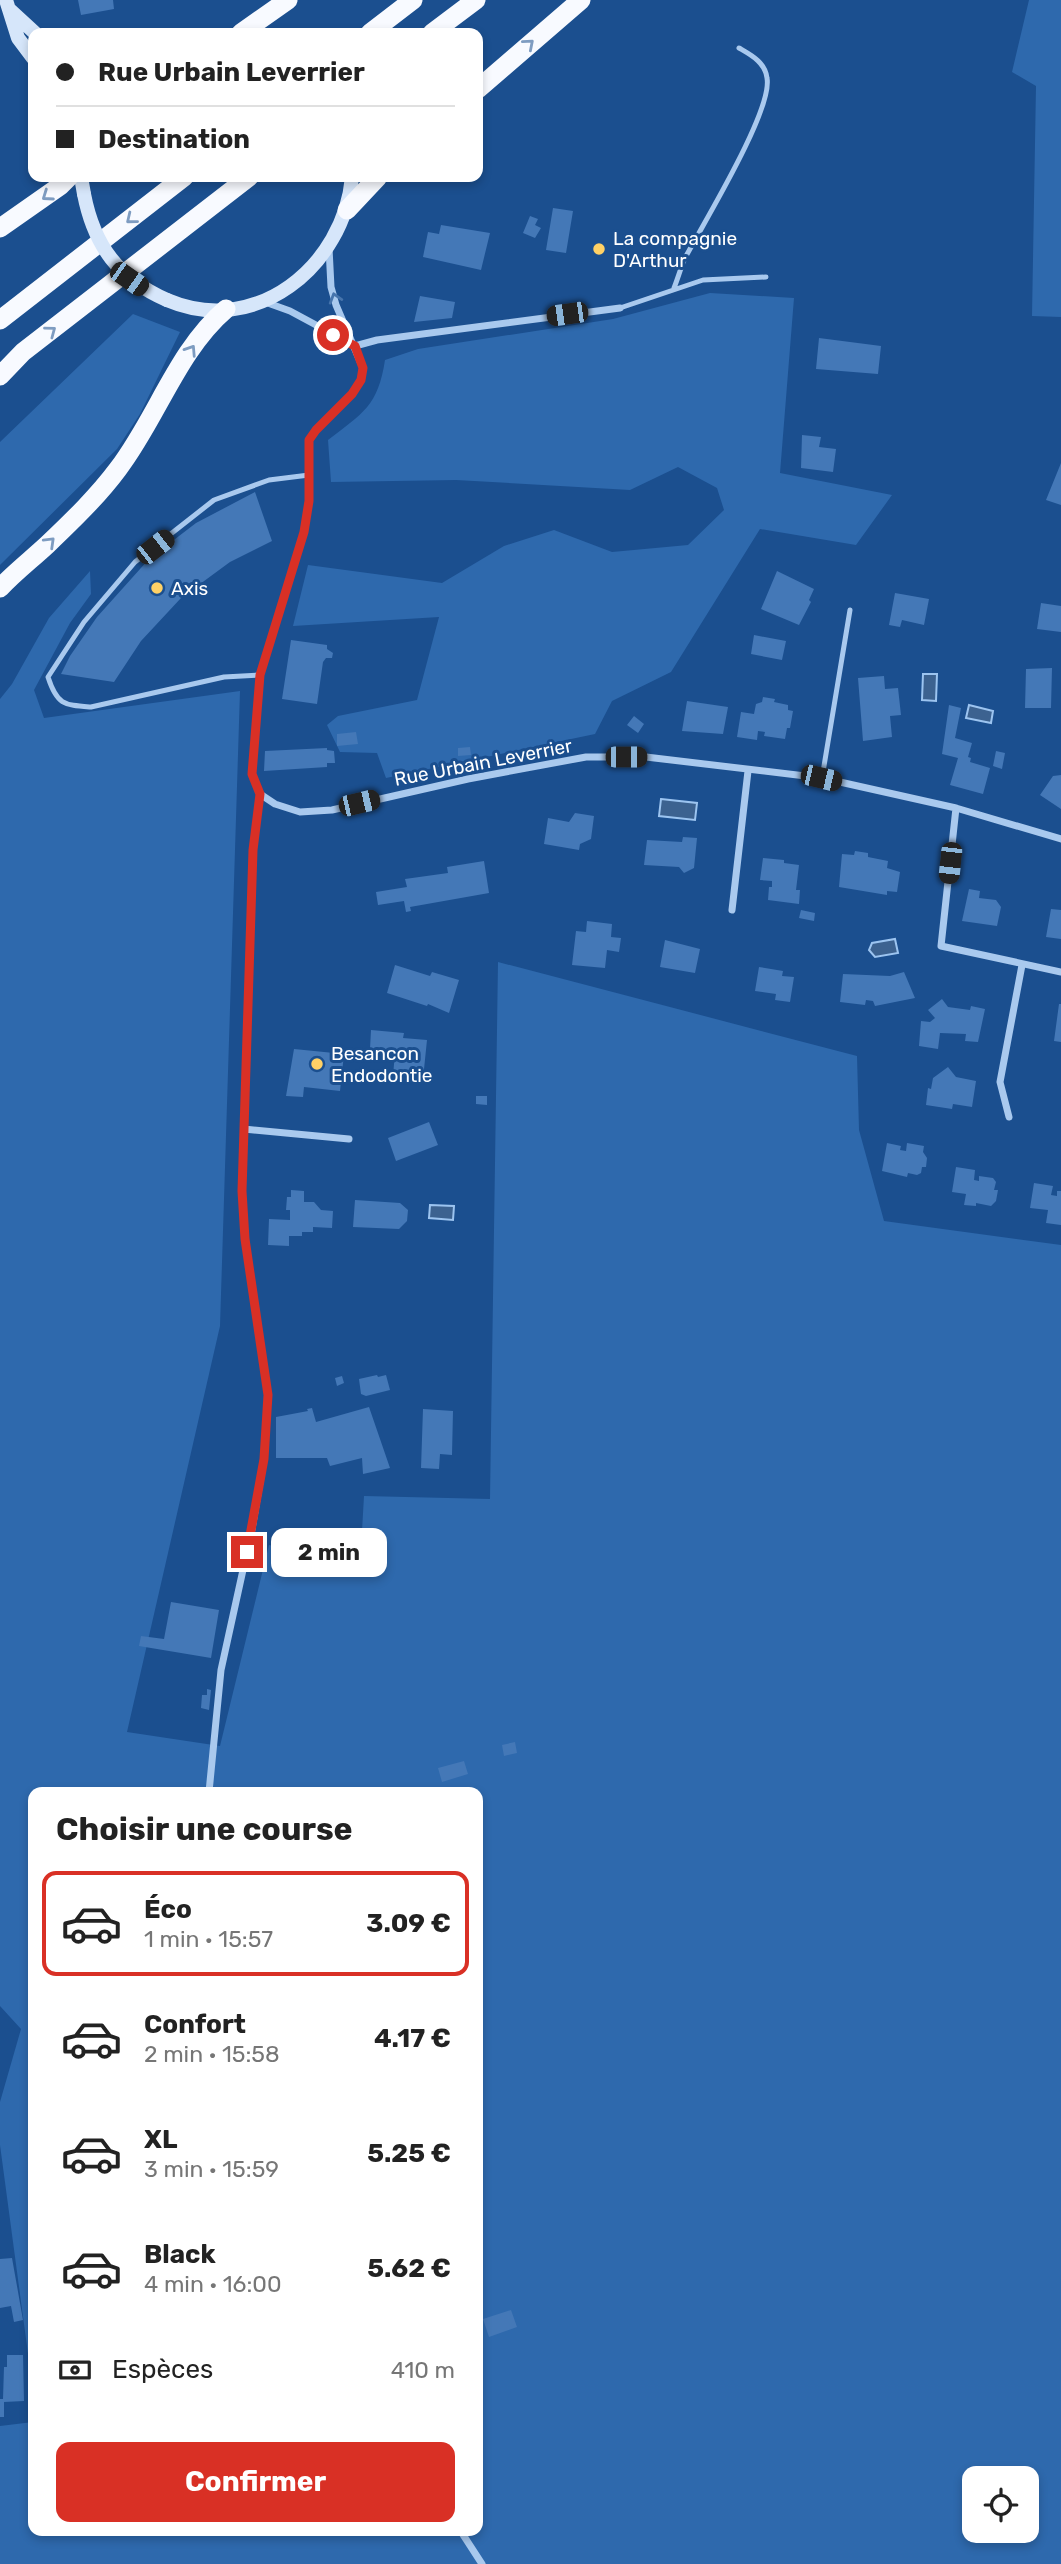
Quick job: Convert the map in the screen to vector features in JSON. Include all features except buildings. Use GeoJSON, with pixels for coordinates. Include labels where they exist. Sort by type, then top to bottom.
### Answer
{"type":"FeatureCollection","features":[{"type":"Feature","properties":{"kind":"highway"},"geometry":{"type":"LineString","coordinates":[[248,28],[288,0]]}},
{"type":"Feature","properties":{"kind":"highway"},"geometry":{"type":"LineString","coordinates":[[377,28],[413,0]]}},
{"type":"Feature","properties":{"kind":"highway"},"geometry":{"type":"LineString","coordinates":[[439,28],[476,0]]}},
{"type":"Feature","properties":{"kind":"highway"},"geometry":{"type":"LineString","coordinates":[[483,85],[581,0]]}},
{"type":"Feature","properties":{"kind":"highway"},"geometry":{"type":"LineString","coordinates":[[0,228],[64,182]]}},
{"type":"Feature","properties":{"kind":"highway"},"geometry":{"type":"LineString","coordinates":[[0,320],[178,182]]}},
{"type":"Feature","properties":{"kind":"highway"},"geometry":{"type":"LineString","coordinates":[[0,376],[23,352],[243,182]]}},
{"type":"Feature","properties":{"kind":"highway"},"geometry":{"type":"LineString","coordinates":[[347,210],[373,182]]}},
{"type":"Feature","properties":{"kind":"highway"},"geometry":{"type":"LineString","coordinates":[[0,588],[47,545],[117,471],[142,436],[189,352],[210,323],[226,309]]}},
{"type":"Feature","properties":{"kind":"main road"},"geometry":{"type":"LineString","coordinates":[[5,7],[29,28]]}},
{"type":"Feature","properties":{"kind":"main road"},"geometry":{"type":"LineString","coordinates":[[5,7],[18,38],[28,51]]}},
{"type":"Feature","properties":{"kind":"main road"},"geometry":{"type":"LineString","coordinates":[[82,182],[88,216],[107,253],[129,279],[167,300],[198,309],[226,309],[262,301],[306,276],[329,247],[347,210],[351,182]]}},
{"type":"Feature","properties":{"kind":"street"},"geometry":{"type":"LineString","coordinates":[[209,1787],[221,1670],[262,1471],[268,1395],[245,1239],[242,1191],[253,850],[260,794],[252,774],[260,675],[304,532],[309,501],[309,440],[352,394],[361,380],[363,368],[334,296],[329,247]]}},
{"type":"Feature","properties":{"kind":"street"},"geometry":{"type":"LineString","coordinates":[[262,301],[290,311],[355,346],[377,340],[620,308]]}},
{"type":"Feature","properties":{"kind":"street","name":"Rue Urbain Leverrier"},"geometry":{"type":"LineString","coordinates":[[260,794],[275,804],[300,812],[332,810],[468,779],[586,757],[646,757],[821,778],[956,808],[1061,839]]}},
{"type":"Feature","properties":{"kind":"street"},"geometry":{"type":"LineString","coordinates":[[732,910],[748,771]]}},
{"type":"Feature","properties":{"kind":"street"},"geometry":{"type":"LineString","coordinates":[[956,808],[941,946],[1061,972]]}},
{"type":"Feature","properties":{"kind":"street"},"geometry":{"type":"LineString","coordinates":[[1009,1117],[1000,1082],[1022,965]]}},
{"type":"Feature","properties":{"kind":"street"},"geometry":{"type":"LineString","coordinates":[[244,1129],[349,1139]]}},
{"type":"Feature","properties":{"kind":"street"},"geometry":{"type":"LineString","coordinates":[[464,2536],[482,2564]]}},
{"type":"Feature","properties":{"kind":"lane"},"geometry":{"type":"LineString","coordinates":[[674,288],[684,261],[751,136],[767,91],[767,76],[757,58],[739,48]]}},
{"type":"Feature","properties":{"kind":"lane"},"geometry":{"type":"LineString","coordinates":[[620,308],[703,280],[766,277]]}},
{"type":"Feature","properties":{"kind":"lane"},"geometry":{"type":"LineString","coordinates":[[260,675],[224,677],[92,706],[69,706],[54,695],[47,677],[84,622],[135,562],[215,500],[269,480],[309,475]]}},
{"type":"Feature","properties":{"kind":"lane"},"geometry":{"type":"LineString","coordinates":[[821,778],[850,610]]}},
{"type":"Feature","properties":{"kind":"shaded area"},"geometry":{"type":"Polygon","coordinates":[[[1029,0],[1061,0],[1061,317],[1032,316],[1036,86],[1012,72],[1029,0]]]}},
{"type":"Feature","properties":{"kind":"shaded area"},"geometry":{"type":"Polygon","coordinates":[[[710,293],[794,298],[780,473],[892,495],[856,545],[760,529],[671,672],[612,701],[595,734],[386,778],[377,753],[340,752],[327,725],[338,716],[417,700],[439,617],[293,626],[308,565],[442,583],[504,546],[554,530],[612,552],[688,545],[724,510],[717,488],[678,467],[630,490],[456,480],[331,482],[328,440],[367,407],[378,388],[385,360],[418,349],[613,319],[710,293]]]}},
{"type":"Feature","properties":{"kind":"shaded area"},"geometry":{"type":"Polygon","coordinates":[[[133,314],[180,332],[140,414],[117,449],[0,565],[0,442],[133,314]]]}},
{"type":"Feature","properties":{"kind":"shaded area"},"geometry":{"type":"Polygon","coordinates":[[[90,571],[91,594],[70,623],[34,690],[44,718],[240,691],[220,1326],[127,1732],[220,1746],[269,1545],[360,1566],[364,1496],[490,1499],[498,962],[857,1056],[859,1130],[884,1221],[1061,1245],[1061,2564],[0,2564],[0,2426],[28,2423],[28,2536],[483,2536],[483,1787],[28,1787],[28,2354],[0,2145],[0,2102],[21,2029],[0,2006],[0,699],[12,684],[49,618],[90,571]]]}},
{"type":"Feature","properties":{"kind":"shaded area"},"geometry":{"type":"Polygon","coordinates":[[[923,674],[937,674],[936,701],[922,700],[923,674]]]}},
{"type":"Feature","properties":{"kind":"shaded area"},"geometry":{"type":"Polygon","coordinates":[[[969,705],[993,711],[991,723],[966,718],[969,705]]]}},
{"type":"Feature","properties":{"kind":"shaded area"},"geometry":{"type":"Polygon","coordinates":[[[661,799],[697,803],[695,820],[659,816],[661,799]]]}},
{"type":"Feature","properties":{"kind":"shaded area"},"geometry":{"type":"Polygon","coordinates":[[[895,939],[898,953],[875,957],[869,950],[872,943],[895,939]]]}},
{"type":"Feature","properties":{"kind":"shaded area"},"geometry":{"type":"Polygon","coordinates":[[[430,1205],[454,1206],[453,1220],[429,1218],[430,1205]]]}},
{"type":"Feature","properties":{"kind":"place","name":"La compagnie D'Arthur"},"geometry":{"type":"Point","coordinates":[599,249]}},
{"type":"Feature","properties":{"kind":"place","name":"Axis"},"geometry":{"type":"Point","coordinates":[157,588]}},
{"type":"Feature","properties":{"kind":"place","name":"Besancon Endodontie"},"geometry":{"type":"Point","coordinates":[317,1064]}},
{"type":"Feature","properties":{"kind":"route"},"geometry":{"type":"LineString","coordinates":[[247,1552],[264,1459],[268,1395],[245,1239],[242,1191],[253,850],[260,794],[252,774],[260,675],[304,532],[309,501],[309,440],[352,394],[361,380],[363,368],[355,346],[333,335]]}}]}
